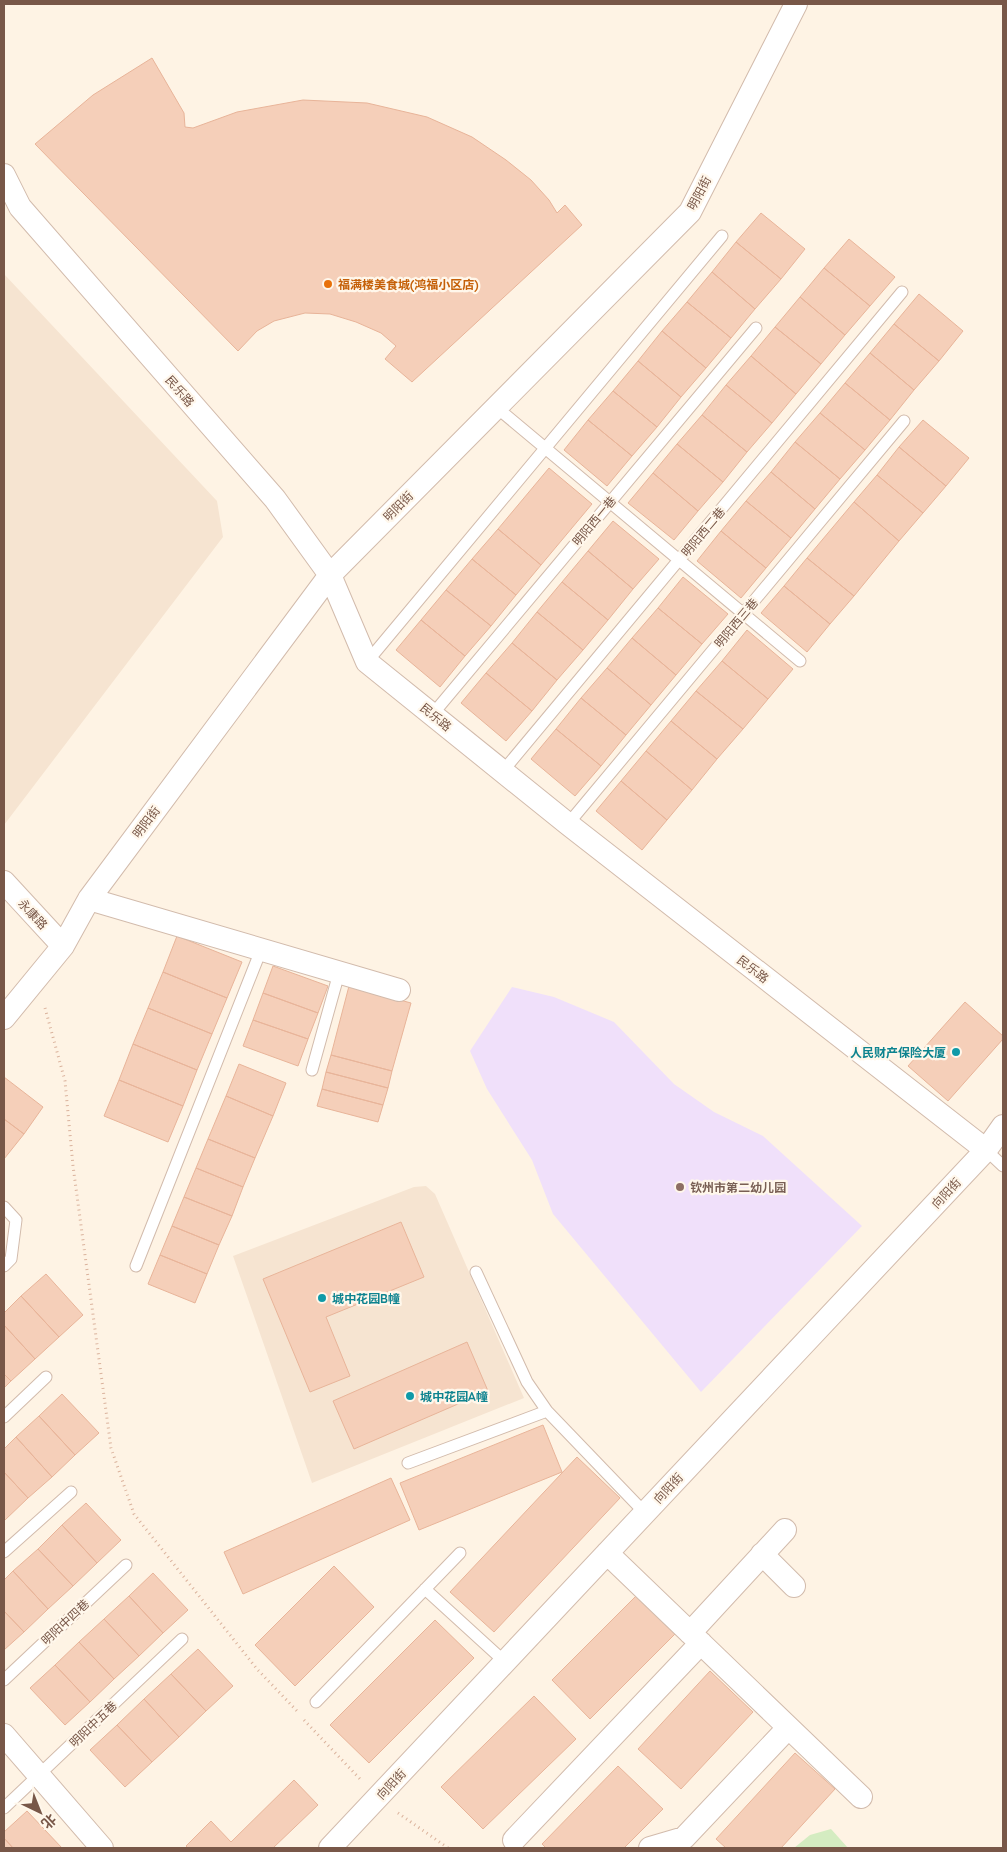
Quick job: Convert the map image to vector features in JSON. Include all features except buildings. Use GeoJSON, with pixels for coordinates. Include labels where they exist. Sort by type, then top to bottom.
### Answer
{"type":"FeatureCollection","features":[{"type":"Feature","properties":{"kind":"street","name":"明阳街"},"geometry":{"type":"LineString","coordinates":[[4,1018],[63,946],[89,899],[330,575],[690,212],[796,4]]}},
{"type":"Feature","properties":{"kind":"street","name":"民乐路"},"geometry":{"type":"LineString","coordinates":[[4,175],[20,208],[274,499],[330,575],[367,662],[568,824],[986,1150]]}},
{"type":"Feature","properties":{"kind":"street","name":"永康路"},"geometry":{"type":"LineString","coordinates":[[4,882],[63,946]]}},
{"type":"Feature","properties":{"kind":"street"},"geometry":{"type":"LineString","coordinates":[[89,899],[399,990]]}},
{"type":"Feature","properties":{"kind":"street","name":"向阳街"},"geometry":{"type":"LineString","coordinates":[[330,1848],[986,1150],[1003,1126]]}},
{"type":"Feature","properties":{"kind":"street"},"geometry":{"type":"LineString","coordinates":[[514,1840],[696,1638],[762,1554],[785,1530]]}},
{"type":"Feature","properties":{"kind":"street"},"geometry":{"type":"LineString","coordinates":[[608,1553],[861,1797]]}},
{"type":"Feature","properties":{"kind":"street"},"geometry":{"type":"LineString","coordinates":[[762,1554],[794,1586]]}},
{"type":"Feature","properties":{"kind":"street"},"geometry":{"type":"LineString","coordinates":[[650,1848],[684,1838],[788,1728]]}},
{"type":"Feature","properties":{"kind":"street"},"geometry":{"type":"LineString","coordinates":[[4,1735],[102,1848]]}},
{"type":"Feature","properties":{"kind":"lane"},"geometry":{"type":"LineString","coordinates":[[367,662],[722,236]]}},
{"type":"Feature","properties":{"kind":"lane","name":"明阳西二巷"},"geometry":{"type":"LineString","coordinates":[[503,771],[902,292]]}},
{"type":"Feature","properties":{"kind":"lane","name":"明阳西一巷"},"geometry":{"type":"LineString","coordinates":[[432,715],[756,328]]}},
{"type":"Feature","properties":{"kind":"lane"},"geometry":{"type":"LineString","coordinates":[[496,407],[800,661]]}},
{"type":"Feature","properties":{"kind":"lane","name":"明阳西三巷"},"geometry":{"type":"LineString","coordinates":[[568,824],[904,421]]}},
{"type":"Feature","properties":{"kind":"lane"},"geometry":{"type":"LineString","coordinates":[[136,1266],[262,950]]}},
{"type":"Feature","properties":{"kind":"lane"},"geometry":{"type":"LineString","coordinates":[[312,1070],[340,973]]}},
{"type":"Feature","properties":{"kind":"lane"},"geometry":{"type":"LineString","coordinates":[[986,1150],[1003,1166]]}},
{"type":"Feature","properties":{"kind":"lane"},"geometry":{"type":"LineString","coordinates":[[4,1207],[16,1220],[11,1259],[4,1266]]}},
{"type":"Feature","properties":{"kind":"lane"},"geometry":{"type":"LineString","coordinates":[[476,1272],[527,1382],[547,1411],[645,1513]]}},
{"type":"Feature","properties":{"kind":"lane"},"geometry":{"type":"LineString","coordinates":[[4,1417],[46,1377]]}},
{"type":"Feature","properties":{"kind":"lane"},"geometry":{"type":"LineString","coordinates":[[408,1463],[547,1411]]}},
{"type":"Feature","properties":{"kind":"lane"},"geometry":{"type":"LineString","coordinates":[[4,1552],[71,1492]]}},
{"type":"Feature","properties":{"kind":"lane"},"geometry":{"type":"LineString","coordinates":[[316,1702],[460,1554]]}},
{"type":"Feature","properties":{"kind":"lane","name":"明阳中四巷"},"geometry":{"type":"LineString","coordinates":[[4,1680],[126,1565]]}},
{"type":"Feature","properties":{"kind":"lane"},"geometry":{"type":"LineString","coordinates":[[425,1589],[505,1662]]}},
{"type":"Feature","properties":{"kind":"lane","name":"明阳中五巷"},"geometry":{"type":"LineString","coordinates":[[4,1808],[182,1639]]}},
{"type":"Feature","properties":{"kind":"path"},"geometry":{"type":"LineString","coordinates":[[37,979],[65,1081],[73,1166],[111,1448],[134,1514],[258,1669],[298,1712]]}},
{"type":"Feature","properties":{"kind":"path"},"geometry":{"type":"LineString","coordinates":[[304,1719],[377,1798],[448,1848]]}},
{"type":"Feature","properties":{"kind":"shaded area"},"geometry":{"type":"Polygon","coordinates":[[[4,274],[217,501],[223,537],[4,825],[4,274]]]}},
{"type":"Feature","properties":{"kind":"shaded area","name":"钦州市第二幼儿园"},"geometry":{"type":"Polygon","coordinates":[[[512,987],[554,997],[614,1022],[674,1084],[714,1112],[763,1136],[862,1226],[701,1392],[553,1214],[532,1160],[487,1089],[470,1051],[512,987]]]}},
{"type":"Feature","properties":{"kind":"shaded area"},"geometry":{"type":"Polygon","coordinates":[[[426,1186],[435,1194],[524,1398],[312,1483],[233,1256],[414,1187],[426,1186]]]}},
{"type":"Feature","properties":{"kind":"green space"},"geometry":{"type":"Polygon","coordinates":[[[831,1829],[848,1848],[794,1848],[810,1835],[831,1829]]]}},
{"type":"Feature","properties":{"kind":"place","name":"福满楼美食城(鸿福小区店)"},"geometry":{"type":"Point","coordinates":[328,284]}},
{"type":"Feature","properties":{"kind":"place","name":"人民财产保险大厦"},"geometry":{"type":"Point","coordinates":[956,1052]}},
{"type":"Feature","properties":{"kind":"place","name":"钦州市第二幼儿园"},"geometry":{"type":"Point","coordinates":[680,1187]}},
{"type":"Feature","properties":{"kind":"place","name":"城中花园B幢"},"geometry":{"type":"Point","coordinates":[322,1298]}},
{"type":"Feature","properties":{"kind":"place","name":"城中花园A幢"},"geometry":{"type":"Point","coordinates":[410,1396]}}]}
